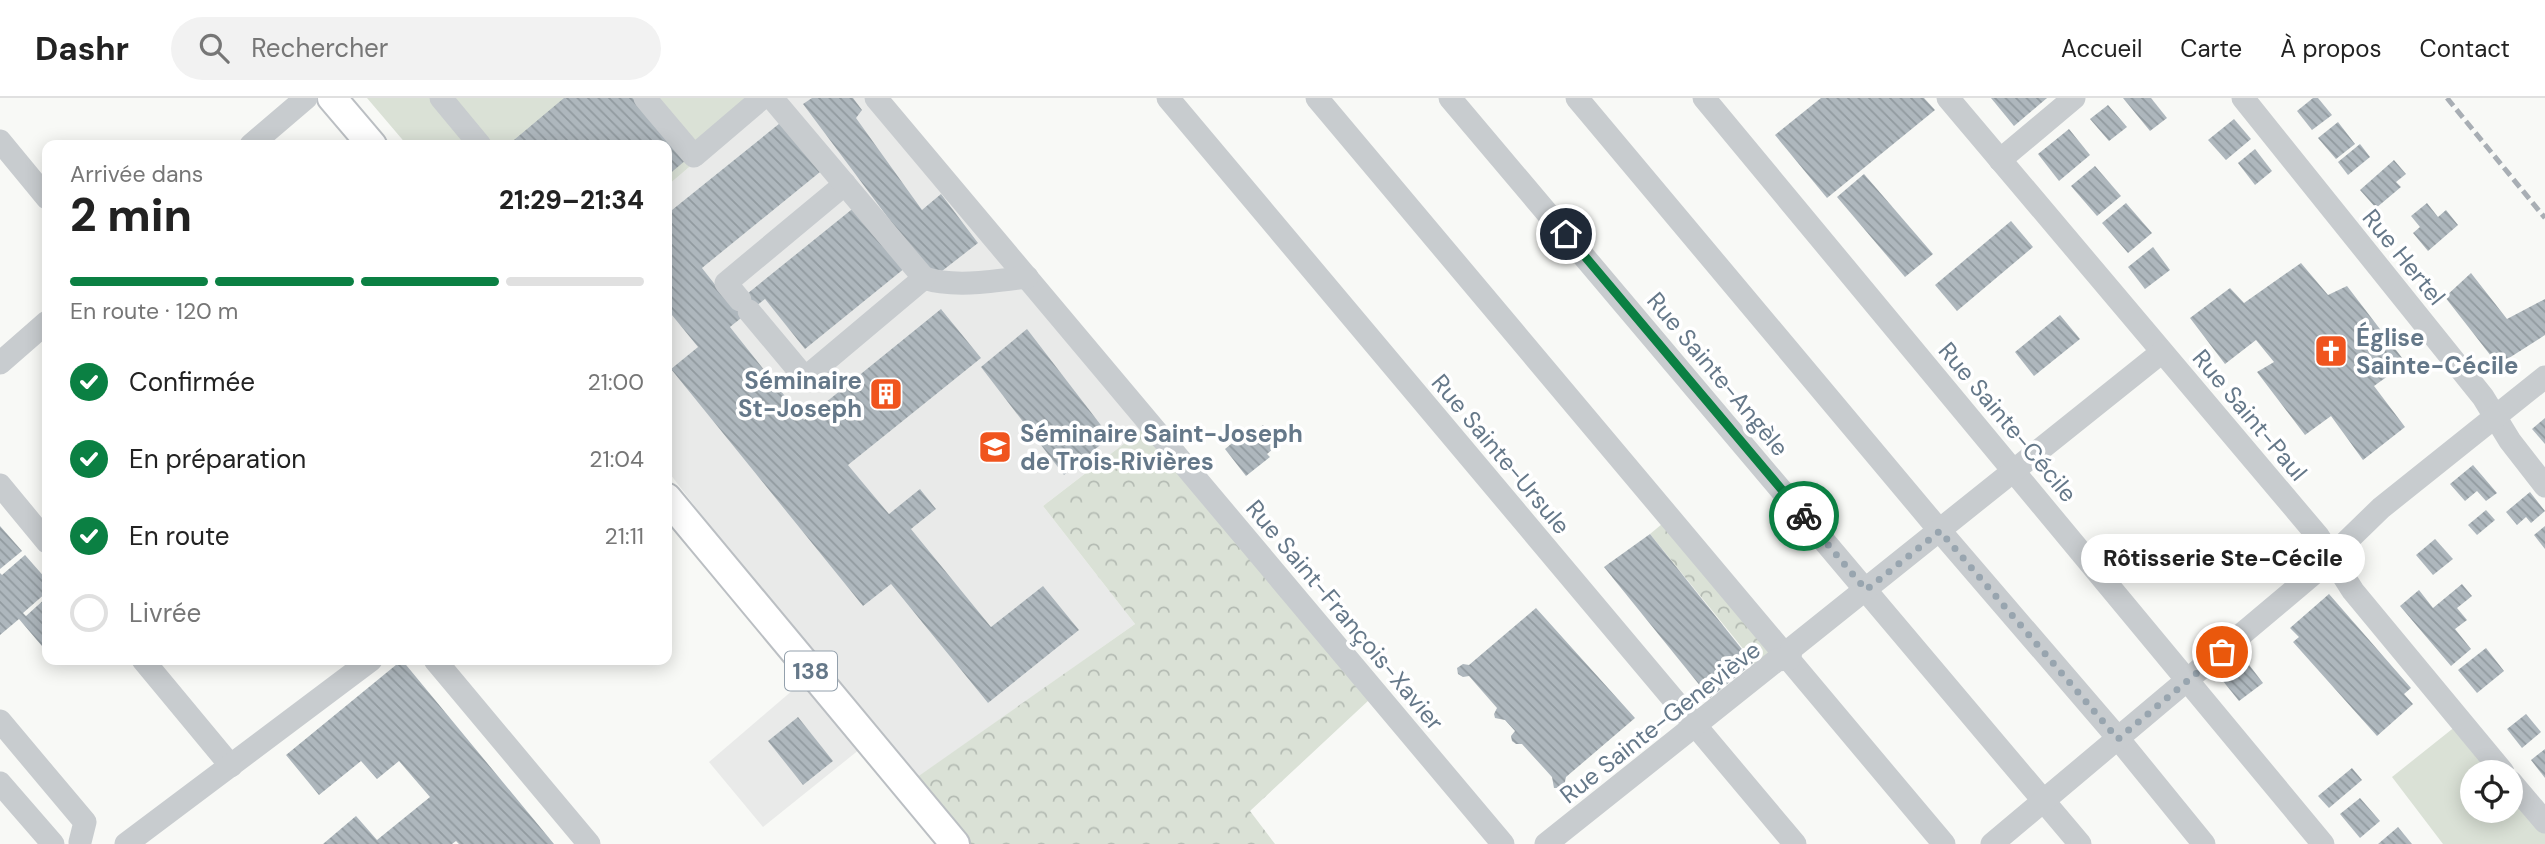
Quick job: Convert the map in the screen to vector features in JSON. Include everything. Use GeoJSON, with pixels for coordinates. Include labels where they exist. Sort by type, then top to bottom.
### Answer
{"type":"FeatureCollection","features":[{"type":"Feature","properties":{"kind":"main road"},"geometry":{"type":"LineString","coordinates":[[332,98],[368,140]]}},
{"type":"Feature","properties":{"kind":"main road","name":"138"},"geometry":{"type":"LineString","coordinates":[[672,504],[955,844]]}},
{"type":"Feature","properties":{"kind":"street"},"geometry":{"type":"LineString","coordinates":[[257,140],[306,98]]}},
{"type":"Feature","properties":{"kind":"street"},"geometry":{"type":"LineString","coordinates":[[441,98],[476,140]]}},
{"type":"Feature","properties":{"kind":"street"},"geometry":{"type":"LineString","coordinates":[[645,98],[694,156],[762,98]]}},
{"type":"Feature","properties":{"kind":"street"},"geometry":{"type":"LineString","coordinates":[[772,98],[924,278],[933,281],[981,282],[1027,277]]}},
{"type":"Feature","properties":{"kind":"street","name":"Rue Saint-François-Xavier"},"geometry":{"type":"LineString","coordinates":[[876,98],[1503,844]]}},
{"type":"Feature","properties":{"kind":"street","name":"Rue Sainte-Ursule"},"geometry":{"type":"LineString","coordinates":[[1168,98],[1795,844]]}},
{"type":"Feature","properties":{"kind":"street"},"geometry":{"type":"LineString","coordinates":[[1317,98],[1944,844]]}},
{"type":"Feature","properties":{"kind":"street","name":"Rue Sainte-Angèle"},"geometry":{"type":"LineString","coordinates":[[1450,98],[2080,844]]}},
{"type":"Feature","properties":{"kind":"street"},"geometry":{"type":"LineString","coordinates":[[1577,98],[2204,844]]}},
{"type":"Feature","properties":{"kind":"street","name":"Rue Sainte-Cécile"},"geometry":{"type":"LineString","coordinates":[[1704,98],[2323,844]]}},
{"type":"Feature","properties":{"kind":"street","name":"Rue Saint-Paul"},"geometry":{"type":"LineString","coordinates":[[1948,98],[2318,536],[2353,591],[2493,760]]}},
{"type":"Feature","properties":{"kind":"street"},"geometry":{"type":"LineString","coordinates":[[2000,160],[2074,98]]}},
{"type":"Feature","properties":{"kind":"street","name":"Rue Hertel"},"geometry":{"type":"LineString","coordinates":[[2243,98],[2483,397],[2510,441],[2545,486]]}},
{"type":"Feature","properties":{"kind":"street"},"geometry":{"type":"LineString","coordinates":[[0,141],[42,192]]}},
{"type":"Feature","properties":{"kind":"street"},"geometry":{"type":"LineString","coordinates":[[845,184],[726,283],[805,378],[924,278]]}},
{"type":"Feature","properties":{"kind":"street"},"geometry":{"type":"LineString","coordinates":[[0,363],[42,326]]}},
{"type":"Feature","properties":{"kind":"street","name":"Rue Sainte-Geneviève"},"geometry":{"type":"LineString","coordinates":[[1546,844],[1777,660],[1789,659],[1792,648],[2162,352]]}},
{"type":"Feature","properties":{"kind":"street"},"geometry":{"type":"LineString","coordinates":[[1992,844],[2189,680],[2331,557],[2381,508],[2545,377]]}},
{"type":"Feature","properties":{"kind":"street"},"geometry":{"type":"LineString","coordinates":[[0,485],[42,536]]}},
{"type":"Feature","properties":{"kind":"street"},"geometry":{"type":"LineString","coordinates":[[147,665],[231,766]]}},
{"type":"Feature","properties":{"kind":"street"},"geometry":{"type":"LineString","coordinates":[[125,844],[364,665]]}},
{"type":"Feature","properties":{"kind":"street"},"geometry":{"type":"LineString","coordinates":[[439,665],[589,844]]}},
{"type":"Feature","properties":{"kind":"street"},"geometry":{"type":"LineString","coordinates":[[0,721],[85,822],[77,843]]}},
{"type":"Feature","properties":{"kind":"street"},"geometry":{"type":"LineString","coordinates":[[0,783],[53,844]]}},
{"type":"Feature","properties":{"kind":"street"},"geometry":{"type":"LineString","coordinates":[[2523,796],[2545,822]]}},
{"type":"Feature","properties":{"kind":"shaded area","name":"Séminaire Saint-Joseph de Trois‑Rivières"},"geometry":{"type":"Polygon","coordinates":[[[770,98],[867,98],[1143,429],[1043,506],[1135,624],[908,784],[672,477],[672,370],[891,584],[988,703],[1079,630],[1043,586],[991,627],[911,529],[936,509],[921,490],[889,514],[848,465],[980,358],[942,310],[804,420],[730,327],[765,299],[805,348],[905,268],[732,306],[702,268],[825,168],[785,119],[672,210],[672,182],[770,98]]]}},
{"type":"Feature","properties":{"kind":"shaded area","name":"Séminaire Saint-Joseph de Trois‑Rivières"},"geometry":{"type":"Polygon","coordinates":[[[672,315],[698,347],[672,368],[672,315]]]}},
{"type":"Feature","properties":{"kind":"shaded area"},"geometry":{"type":"Polygon","coordinates":[[[814,672],[870,741],[763,827],[709,762],[814,672]]]}},
{"type":"Feature","properties":{"kind":"green space"},"geometry":{"type":"Polygon","coordinates":[[[367,98],[770,98],[672,182],[672,140],[403,140],[367,98]]]}},
{"type":"Feature","properties":{"kind":"green space"},"geometry":{"type":"Polygon","coordinates":[[[1143,429],[1369,700],[1250,811],[1275,844],[955,844],[913,780],[1135,624],[1043,506],[1143,429]]]}},
{"type":"Feature","properties":{"kind":"green space"},"geometry":{"type":"Polygon","coordinates":[[[1668,519],[1787,660],[1766,677],[1650,534],[1668,519]]]}},
{"type":"Feature","properties":{"kind":"green space"},"geometry":{"type":"Polygon","coordinates":[[[2461,722],[2494,760],[2460,760],[2460,823],[2523,823],[2523,794],[2545,819],[2545,844],[2443,844],[2392,777],[2461,722]]]}},
{"type":"Feature","properties":{"kind":"building"},"geometry":{"type":"Polygon","coordinates":[[[564,98],[633,98],[669,140],[514,140],[564,98]]]}},
{"type":"Feature","properties":{"kind":"building"},"geometry":{"type":"Polygon","coordinates":[[[812,98],[853,98],[862,110],[856,118],[922,210],[941,194],[978,243],[933,278],[803,104],[812,98]]]}},
{"type":"Feature","properties":{"kind":"building"},"geometry":{"type":"Polygon","coordinates":[[[1821,98],[1924,98],[1935,110],[1827,198],[1775,135],[1821,98]]]}},
{"type":"Feature","properties":{"kind":"building"},"geometry":{"type":"Polygon","coordinates":[[[1991,98],[2047,98],[2014,126],[1991,98]]]}},
{"type":"Feature","properties":{"kind":"building"},"geometry":{"type":"Polygon","coordinates":[[[2123,98],[2151,98],[2167,118],[2150,131],[2123,98]]]}},
{"type":"Feature","properties":{"kind":"building"},"geometry":{"type":"Polygon","coordinates":[[[2313,98],[2318,98],[2332,115],[2312,130],[2297,111],[2313,98]]]}},
{"type":"Feature","properties":{"kind":"building"},"geometry":{"type":"Polygon","coordinates":[[[2108,105],[2127,127],[2109,141],[2090,119],[2108,105]]]}},
{"type":"Feature","properties":{"kind":"building","name":"Séminaire St-Joseph"},"geometry":{"type":"Polygon","coordinates":[[[785,119],[825,168],[702,268],[732,306],[856,206],[905,268],[805,349],[765,299],[730,327],[804,420],[941,309],[981,358],[848,465],[889,514],[920,489],[936,509],[911,529],[991,627],[1043,586],[1079,630],[988,703],[891,584],[863,606],[672,370],[698,347],[672,315],[672,210],[785,119]]]}},
{"type":"Feature","properties":{"kind":"building"},"geometry":{"type":"Polygon","coordinates":[[[2234,119],[2251,139],[2226,160],[2208,140],[2234,119]]]}},
{"type":"Feature","properties":{"kind":"building"},"geometry":{"type":"Polygon","coordinates":[[[2338,122],[2355,144],[2336,159],[2318,138],[2338,122]]]}},
{"type":"Feature","properties":{"kind":"building"},"geometry":{"type":"Polygon","coordinates":[[[2069,129],[2090,155],[2059,181],[2038,154],[2069,129]]]}},
{"type":"Feature","properties":{"kind":"building"},"geometry":{"type":"Polygon","coordinates":[[[672,144],[686,160],[672,172],[672,144]]]}},
{"type":"Feature","properties":{"kind":"building"},"geometry":{"type":"Polygon","coordinates":[[[2360,144],[2370,157],[2348,175],[2338,162],[2360,144]]]}},
{"type":"Feature","properties":{"kind":"building"},"geometry":{"type":"Polygon","coordinates":[[[2255,149],[2272,171],[2255,185],[2238,163],[2255,149]]]}},
{"type":"Feature","properties":{"kind":"building"},"geometry":{"type":"Polygon","coordinates":[[[2394,160],[2406,174],[2396,182],[2401,187],[2376,208],[2360,190],[2394,160]]]}},
{"type":"Feature","properties":{"kind":"building"},"geometry":{"type":"Polygon","coordinates":[[[2095,166],[2121,196],[2097,216],[2071,186],[2095,166]]]}},
{"type":"Feature","properties":{"kind":"building"},"geometry":{"type":"Polygon","coordinates":[[[1864,174],[1933,254],[1905,277],[1837,197],[1864,174]]]}},
{"type":"Feature","properties":{"kind":"building"},"geometry":{"type":"Polygon","coordinates":[[[2126,203],[2152,233],[2128,253],[2102,223],[2126,203]]]}},
{"type":"Feature","properties":{"kind":"building"},"geometry":{"type":"Polygon","coordinates":[[[2427,203],[2438,217],[2446,210],[2458,225],[2428,251],[2413,233],[2420,227],[2411,216],[2427,203]]]}},
{"type":"Feature","properties":{"kind":"building"},"geometry":{"type":"Polygon","coordinates":[[[2011,221],[2033,247],[1957,311],[1935,285],[2011,221]]]}},
{"type":"Feature","properties":{"kind":"building"},"geometry":{"type":"Polygon","coordinates":[[[2153,247],[2170,270],[2145,289],[2128,267],[2153,247]]]}},
{"type":"Feature","properties":{"kind":"building","name":"Église Sainte-Cécile"},"geometry":{"type":"Polygon","coordinates":[[[2301,263],[2328,295],[2347,286],[2406,363],[2374,386],[2405,427],[2363,460],[2331,416],[2305,435],[2257,372],[2274,362],[2256,340],[2225,364],[2190,318],[2230,288],[2244,303],[2301,263]]]}},
{"type":"Feature","properties":{"kind":"building"},"geometry":{"type":"Polygon","coordinates":[[[2471,273],[2507,319],[2545,299],[2545,335],[2498,365],[2445,297],[2471,273]]]}},
{"type":"Feature","properties":{"kind":"building"},"geometry":{"type":"Polygon","coordinates":[[[2060,315],[2080,339],[2034,376],[2015,352],[2060,315]]]}},
{"type":"Feature","properties":{"kind":"building"},"geometry":{"type":"Polygon","coordinates":[[[1027,329],[1110,437],[1064,475],[981,367],[1027,329]]]}},
{"type":"Feature","properties":{"kind":"building"},"geometry":{"type":"Polygon","coordinates":[[[2545,418],[2545,444],[2532,429],[2545,418]]]}},
{"type":"Feature","properties":{"kind":"building"},"geometry":{"type":"Polygon","coordinates":[[[1263,425],[1279,444],[1267,454],[1270,457],[1246,476],[1225,449],[1248,430],[1252,434],[1263,425]]]}},
{"type":"Feature","properties":{"kind":"building"},"geometry":{"type":"Polygon","coordinates":[[[2473,465],[2497,493],[2486,501],[2477,491],[2465,501],[2450,484],[2473,465]]]}},
{"type":"Feature","properties":{"kind":"building"},"geometry":{"type":"Polygon","coordinates":[[[2530,492],[2545,511],[2531,523],[2526,517],[2517,525],[2506,512],[2530,492]]]}},
{"type":"Feature","properties":{"kind":"building"},"geometry":{"type":"Polygon","coordinates":[[[2486,510],[2495,520],[2477,535],[2468,525],[2486,510]]]}},
{"type":"Feature","properties":{"kind":"building"},"geometry":{"type":"Polygon","coordinates":[[[0,526],[22,551],[0,569],[0,526]]]}},
{"type":"Feature","properties":{"kind":"building"},"geometry":{"type":"Polygon","coordinates":[[[2545,526],[2545,549],[2534,535],[2545,526]]]}},
{"type":"Feature","properties":{"kind":"building"},"geometry":{"type":"Polygon","coordinates":[[[1650,534],[1753,663],[1710,698],[1604,567],[1650,534]]]}},
{"type":"Feature","properties":{"kind":"building"},"geometry":{"type":"Polygon","coordinates":[[[2435,539],[2453,559],[2433,575],[2416,555],[2435,539]]]}},
{"type":"Feature","properties":{"kind":"building"},"geometry":{"type":"Polygon","coordinates":[[[25,555],[42,574],[42,596],[23,613],[26,616],[42,602],[42,646],[19,619],[0,635],[0,573],[2,575],[25,555]]]}},
{"type":"Feature","properties":{"kind":"building"},"geometry":{"type":"Polygon","coordinates":[[[2462,584],[2472,596],[2457,608],[2467,620],[2455,629],[2471,649],[2451,666],[2400,606],[2419,590],[2433,608],[2462,584]]]}},
{"type":"Feature","properties":{"kind":"building"},"geometry":{"type":"Polygon","coordinates":[[[2329,594],[2411,688],[2404,694],[2413,704],[2377,736],[2293,642],[2299,637],[2290,628],[2329,594]]]}},
{"type":"Feature","properties":{"kind":"building"},"geometry":{"type":"Polygon","coordinates":[[[1536,608],[1635,718],[1566,777],[1564,786],[1560,788],[1554,788],[1552,777],[1522,744],[1512,741],[1511,736],[1515,731],[1505,720],[1495,718],[1497,708],[1469,676],[1458,674],[1457,668],[1463,664],[1469,665],[1536,608]]]}},
{"type":"Feature","properties":{"kind":"building"},"geometry":{"type":"Polygon","coordinates":[[[2486,648],[2504,671],[2477,693],[2458,670],[2486,648]]]}},
{"type":"Feature","properties":{"kind":"building"},"geometry":{"type":"Polygon","coordinates":[[[2243,657],[2263,683],[2239,701],[2219,676],[2243,657]]]}},
{"type":"Feature","properties":{"kind":"building"},"geometry":{"type":"Polygon","coordinates":[[[396,665],[406,665],[554,844],[459,844],[456,841],[452,844],[323,844],[356,816],[377,840],[430,797],[399,761],[377,779],[361,761],[319,795],[286,755],[396,665]]]}},
{"type":"Feature","properties":{"kind":"building"},"geometry":{"type":"Polygon","coordinates":[[[2526,714],[2541,732],[2522,748],[2507,729],[2526,714]]]}},
{"type":"Feature","properties":{"kind":"building"},"geometry":{"type":"Polygon","coordinates":[[[798,717],[833,761],[803,785],[768,741],[798,717]]]}},
{"type":"Feature","properties":{"kind":"building"},"geometry":{"type":"Polygon","coordinates":[[[2545,749],[2545,778],[2531,760],[2545,749]]]}},
{"type":"Feature","properties":{"kind":"building"},"geometry":{"type":"Polygon","coordinates":[[[2352,768],[2362,780],[2329,808],[2318,796],[2352,768]]]}},
{"type":"Feature","properties":{"kind":"building"},"geometry":{"type":"Polygon","coordinates":[[[2360,798],[2380,821],[2360,838],[2340,814],[2360,798]]]}},
{"type":"Feature","properties":{"kind":"building"},"geometry":{"type":"Polygon","coordinates":[[[2398,827],[2412,844],[2378,844],[2398,827]]]}},
{"type":"Feature","properties":{"kind":"railway"},"geometry":{"type":"LineString","coordinates":[[2447,98],[2545,218]]}},
{"type":"Feature","properties":{"kind":"way so far"},"geometry":{"type":"LineString","coordinates":[[1804,516],[1866,590],[1940,531],[2118,739],[2222,652]]}},
{"type":"Feature","properties":{"kind":"place","name":"Église Sainte-Cécile"},"geometry":{"type":"Point","coordinates":[2331,351]}},
{"type":"Feature","properties":{"kind":"place","name":"Séminaire St-Joseph"},"geometry":{"type":"Point","coordinates":[886,394]}},
{"type":"Feature","properties":{"kind":"place","name":"Séminaire Saint-Joseph de Trois‑Rivières"},"geometry":{"type":"Point","coordinates":[995,447]}},
{"type":"Feature","properties":{"kind":"place","name":"Rôtisserie Ste-Cécile"},"geometry":{"type":"Point","coordinates":[2222,652]}},
{"type":"Feature","properties":{"kind":"route"},"geometry":{"type":"LineString","coordinates":[[1566,234],[1804,516]]}}]}
